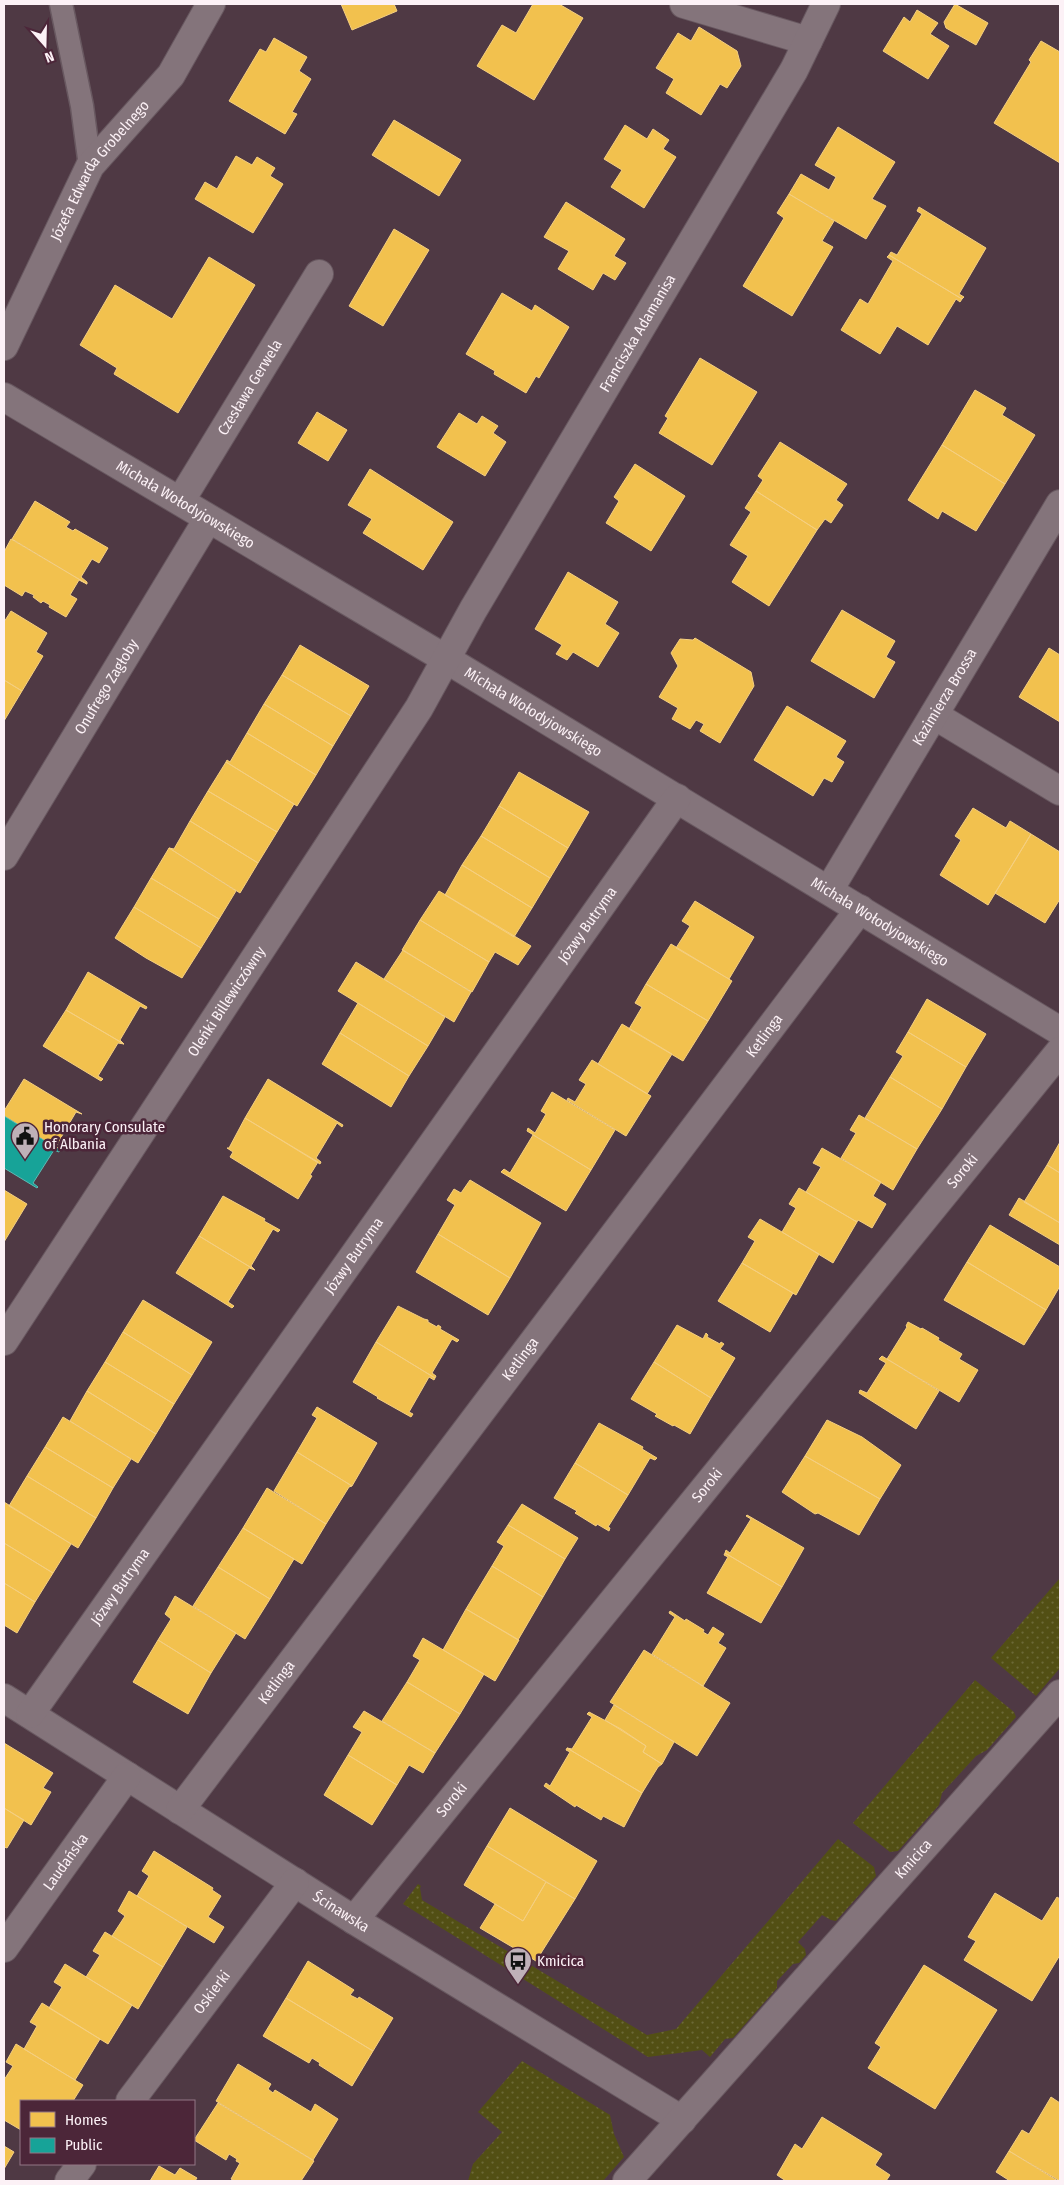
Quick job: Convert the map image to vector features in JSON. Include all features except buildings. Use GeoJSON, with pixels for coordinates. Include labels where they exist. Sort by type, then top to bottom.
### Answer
{"type":"FeatureCollection","features":[{"type":"Feature","properties":{"kind":"street","name":"Józefa Edwarda Grobelnego"},"geometry":{"type":"LineString","coordinates":[[4,346],[90,166],[171,75],[211,4]]}},
{"type":"Feature","properties":{"kind":"street"},"geometry":{"type":"LineString","coordinates":[[684,4],[808,41]]}},
{"type":"Feature","properties":{"kind":"street","name":"Franciszka Adamanisa"},"geometry":{"type":"LineString","coordinates":[[446,659],[794,70],[826,4]]}},
{"type":"Feature","properties":{"kind":"street","name":"Czesława Gerwela"},"geometry":{"type":"LineString","coordinates":[[181,500],[319,274]]}},
{"type":"Feature","properties":{"kind":"street","name":"Michała Wołodyjowskiego"},"geometry":{"type":"LineString","coordinates":[[4,397],[181,500],[208,519],[446,659],[1060,1031]]}},
{"type":"Feature","properties":{"kind":"street","name":"Kazimierza Brossa"},"geometry":{"type":"LineString","coordinates":[[829,890],[1060,504]]}},
{"type":"Feature","properties":{"kind":"street","name":"Onufrego Zagłoby"},"geometry":{"type":"LineString","coordinates":[[4,856],[208,519]]}},
{"type":"Feature","properties":{"kind":"street","name":"Oleńki Billewiczówny"},"geometry":{"type":"LineString","coordinates":[[4,1340],[419,708],[446,659]]}},
{"type":"Feature","properties":{"kind":"street"},"geometry":{"type":"LineString","coordinates":[[934,715],[1060,791]]}},
{"type":"Feature","properties":{"kind":"street","name":"Józwy Butryma"},"geometry":{"type":"LineString","coordinates":[[30,1714],[677,798]]}},
{"type":"Feature","properties":{"kind":"street","name":"Ketlinga"},"geometry":{"type":"LineString","coordinates":[[180,1810],[860,909]]}},
{"type":"Feature","properties":{"kind":"street","name":"Soroki"},"geometry":{"type":"LineString","coordinates":[[354,1920],[1060,1051]]}},
{"type":"Feature","properties":{"kind":"street","name":"Kmicica"},"geometry":{"type":"LineString","coordinates":[[627,2181],[1060,1694]]}},
{"type":"Feature","properties":{"kind":"street","name":"Ścinawska"},"geometry":{"type":"LineString","coordinates":[[4,1698],[354,1920],[682,2120]]}},
{"type":"Feature","properties":{"kind":"street","name":"Laudańska"},"geometry":{"type":"LineString","coordinates":[[4,1948],[127,1776]]}},
{"type":"Feature","properties":{"kind":"street","name":"Oskierki"},"geometry":{"type":"LineString","coordinates":[[131,2100],[295,1882]]}},
{"type":"Feature","properties":{"kind":"street"},"geometry":{"type":"LineString","coordinates":[[69,2181],[81,2165]]}},
{"type":"Feature","properties":{"kind":"lane"},"geometry":{"type":"LineString","coordinates":[[61,4],[82,106],[90,166]]}},
{"type":"Feature","properties":{"kind":"shaded area"},"geometry":{"type":"Polygon","coordinates":[[[1060,1578],[1060,1668],[1036,1696],[991,1658],[1060,1578]]]}},
{"type":"Feature","properties":{"kind":"shaded area"},"geometry":{"type":"Polygon","coordinates":[[[975,1680],[1014,1712],[1016,1717],[987,1750],[976,1756],[942,1793],[939,1805],[898,1851],[890,1852],[853,1823],[975,1680]]]}},
{"type":"Feature","properties":{"kind":"shaded area"},"geometry":{"type":"Polygon","coordinates":[[[838,1839],[874,1867],[876,1876],[836,1921],[822,1915],[798,1942],[805,1949],[806,1955],[799,1963],[793,1964],[777,1981],[777,1988],[733,2038],[725,2039],[710,2057],[702,2050],[648,2057],[403,1904],[418,1884],[421,1886],[422,1900],[647,2035],[676,2029],[838,1839]]]}},
{"type":"Feature","properties":{"kind":"shaded area"},"geometry":{"type":"Polygon","coordinates":[[[522,2061],[610,2115],[614,2134],[624,2157],[603,2181],[468,2181],[473,2164],[502,2132],[478,2112],[522,2061]]]}},
{"type":"Feature","properties":{"kind":"place","name":"Honorary Consulate of Albania"},"geometry":{"type":"Point","coordinates":[25,1160]}},
{"type":"Feature","properties":{"kind":"place","name":"Kmicica"},"geometry":{"type":"Point","coordinates":[518,1985]}}]}
